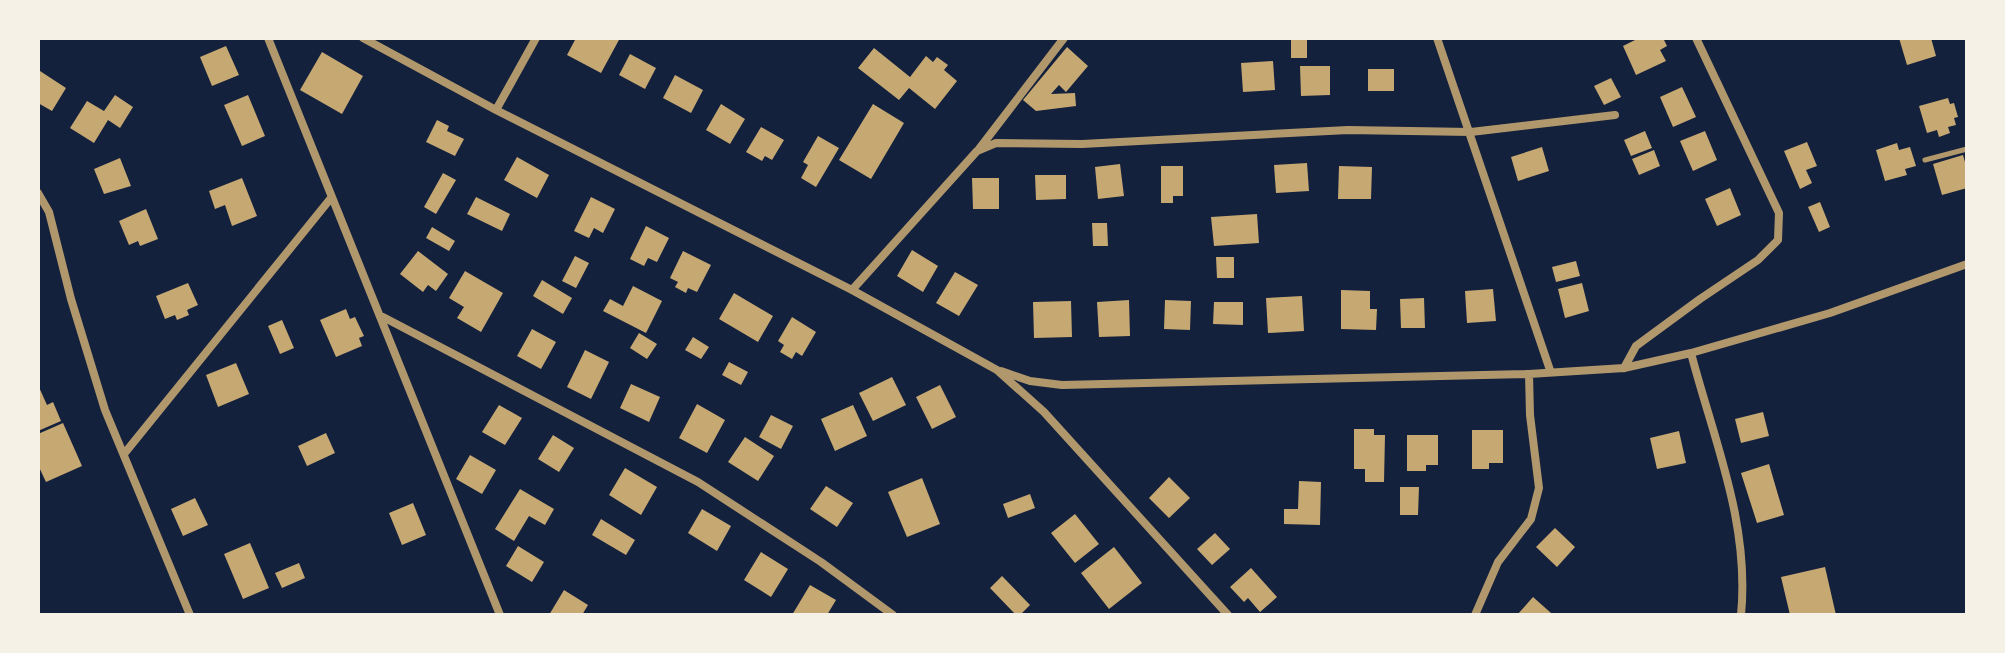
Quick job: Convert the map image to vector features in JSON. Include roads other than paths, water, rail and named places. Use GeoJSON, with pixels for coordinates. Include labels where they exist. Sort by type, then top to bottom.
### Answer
{"type":"FeatureCollection","features":[{"type":"Feature","properties":{"kind":"street"},"geometry":{"type":"LineString","coordinates":[[268,38],[500,615]]}},
{"type":"Feature","properties":{"kind":"street"},"geometry":{"type":"LineString","coordinates":[[363,38],[496,110],[852,290],[997,370],[1030,381],[1062,385],[1529,374],[1550,370],[1624,368],[1691,353],[1830,313],[1967,264]]}},
{"type":"Feature","properties":{"kind":"street"},"geometry":{"type":"LineString","coordinates":[[496,110],[536,38]]}},
{"type":"Feature","properties":{"kind":"street"},"geometry":{"type":"LineString","coordinates":[[852,290],[977,151],[1064,38]]}},
{"type":"Feature","properties":{"kind":"street"},"geometry":{"type":"LineString","coordinates":[[1437,38],[1550,370]]}},
{"type":"Feature","properties":{"kind":"street"},"geometry":{"type":"LineString","coordinates":[[1624,368],[1636,346],[1758,260],[1778,240],[1779,213],[1696,38]]}},
{"type":"Feature","properties":{"kind":"street"},"geometry":{"type":"LineString","coordinates":[[977,151],[996,143],[1082,144],[1348,130],[1471,132],[1615,115]]}},
{"type":"Feature","properties":{"kind":"street"},"geometry":{"type":"LineString","coordinates":[[38,193],[49,212],[71,299],[105,410],[190,615]]}},
{"type":"Feature","properties":{"kind":"street"},"geometry":{"type":"LineString","coordinates":[[124,454],[331,198]]}},
{"type":"Feature","properties":{"kind":"street"},"geometry":{"type":"LineString","coordinates":[[382,317],[698,482],[821,562],[893,615]]}},
{"type":"Feature","properties":{"kind":"street"},"geometry":{"type":"LineString","coordinates":[[1691,353],[1723,456],[1742,544],[1745,580],[1741,615]]}},
{"type":"Feature","properties":{"kind":"street"},"geometry":{"type":"LineString","coordinates":[[997,370],[1044,412],[1228,615]]}},
{"type":"Feature","properties":{"kind":"street"},"geometry":{"type":"LineString","coordinates":[[1475,615],[1498,562],[1531,519],[1539,488],[1530,415],[1529,374]]}},
{"type":"Feature","properties":{"kind":"lane"},"geometry":{"type":"LineString","coordinates":[[1925,160],[1967,149]]}}]}
